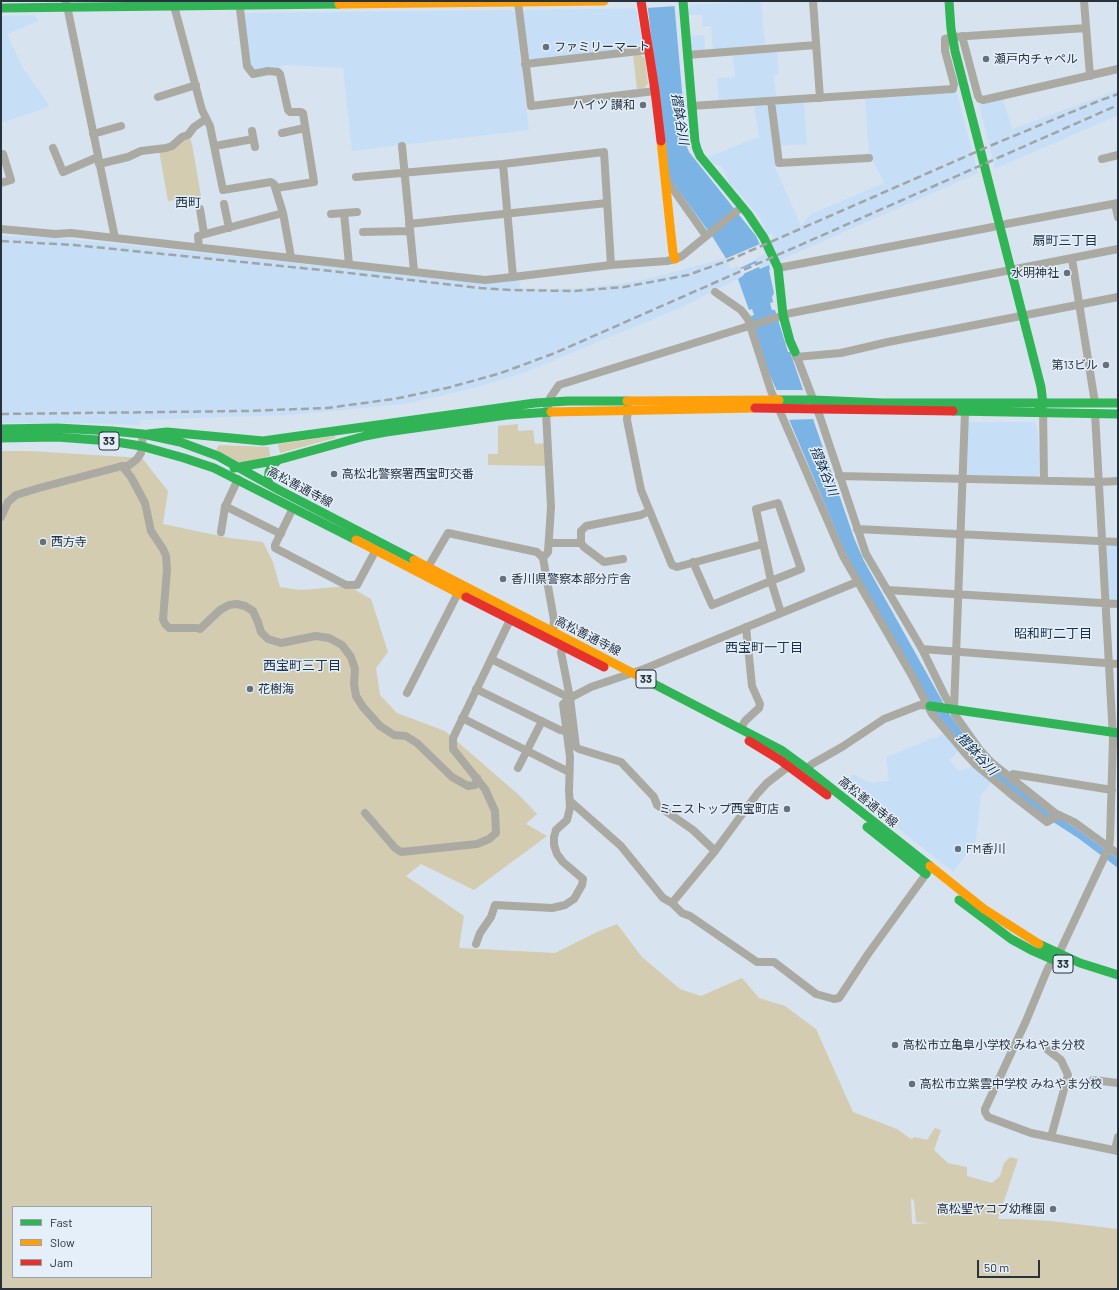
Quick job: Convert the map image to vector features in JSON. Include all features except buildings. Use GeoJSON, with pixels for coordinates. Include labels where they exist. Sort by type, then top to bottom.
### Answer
{"type":"FeatureCollection","features":[{"type":"Feature","properties":{"kind":"street"},"geometry":{"type":"LineString","coordinates":[[1,8],[66,4],[604,1]]}},
{"type":"Feature","properties":{"kind":"street"},"geometry":{"type":"LineString","coordinates":[[641,1],[655,91],[673,253],[676,259]]}},
{"type":"Feature","properties":{"kind":"street"},"geometry":{"type":"LineString","coordinates":[[683,1],[691,106],[696,149],[740,209],[759,229],[778,268],[780,316],[796,355],[866,554],[922,649],[950,709],[980,750],[992,762],[1058,816],[1074,822],[1118,854]]}},
{"type":"Feature","properties":{"kind":"street"},"geometry":{"type":"LineString","coordinates":[[813,1],[820,98]]}},
{"type":"Feature","properties":{"kind":"street"},"geometry":{"type":"LineString","coordinates":[[949,1],[1011,271],[1041,387],[1044,408],[1044,480]]}},
{"type":"Feature","properties":{"kind":"street"},"geometry":{"type":"LineString","coordinates":[[1084,1],[1090,76]]}},
{"type":"Feature","properties":{"kind":"street"},"geometry":{"type":"LineString","coordinates":[[518,2],[530,106],[655,91]]}},
{"type":"Feature","properties":{"kind":"street"},"geometry":{"type":"LineString","coordinates":[[174,3],[196,86],[206,119],[210,126],[223,190],[271,182],[274,184],[283,213],[291,257]]}},
{"type":"Feature","properties":{"kind":"street"},"geometry":{"type":"LineString","coordinates":[[239,3],[247,66],[253,74],[273,70],[280,74],[288,110],[290,112],[303,113],[314,182],[276,188]]}},
{"type":"Feature","properties":{"kind":"street"},"geometry":{"type":"LineString","coordinates":[[66,4],[115,238]]}},
{"type":"Feature","properties":{"kind":"street"},"geometry":{"type":"LineString","coordinates":[[691,106],[952,90],[954,84],[946,51],[945,39],[1086,28]]}},
{"type":"Feature","properties":{"kind":"street"},"geometry":{"type":"LineString","coordinates":[[957,37],[978,96],[980,99],[984,100],[1118,69]]}},
{"type":"Feature","properties":{"kind":"street"},"geometry":{"type":"LineString","coordinates":[[687,55],[816,45]]}},
{"type":"Feature","properties":{"kind":"street"},"geometry":{"type":"LineString","coordinates":[[525,64],[648,50]]}},
{"type":"Feature","properties":{"kind":"street"},"geometry":{"type":"LineString","coordinates":[[158,97],[196,86]]}},
{"type":"Feature","properties":{"kind":"street"},"geometry":{"type":"LineString","coordinates":[[771,101],[779,163],[869,158]]}},
{"type":"Feature","properties":{"kind":"street"},"geometry":{"type":"LineString","coordinates":[[53,148],[63,172],[99,161],[128,157],[141,151],[172,146],[182,137],[188,135],[194,127],[206,119]]}},
{"type":"Feature","properties":{"kind":"street"},"geometry":{"type":"LineString","coordinates":[[93,134],[121,126]]}},
{"type":"Feature","properties":{"kind":"street"},"geometry":{"type":"LineString","coordinates":[[282,133],[306,128]]}},
{"type":"Feature","properties":{"kind":"street"},"geometry":{"type":"LineString","coordinates":[[215,146],[253,139]]}},
{"type":"Feature","properties":{"kind":"street"},"geometry":{"type":"LineString","coordinates":[[402,146],[414,271]]}},
{"type":"Feature","properties":{"kind":"street"},"geometry":{"type":"LineString","coordinates":[[356,177],[503,164],[604,152],[611,265]]}},
{"type":"Feature","properties":{"kind":"street"},"geometry":{"type":"LineString","coordinates":[[1,183],[11,180],[3,154]]}},
{"type":"Feature","properties":{"kind":"street"},"geometry":{"type":"LineString","coordinates":[[1102,159],[1118,155]]}},
{"type":"Feature","properties":{"kind":"street"},"geometry":{"type":"LineString","coordinates":[[503,164],[513,278]]}},
{"type":"Feature","properties":{"kind":"street"},"geometry":{"type":"LineString","coordinates":[[664,177],[707,235]]}},
{"type":"Feature","properties":{"kind":"street"},"geometry":{"type":"LineString","coordinates":[[363,232],[607,203]]}},
{"type":"Feature","properties":{"kind":"street"},"geometry":{"type":"LineString","coordinates":[[1006,224],[1117,203],[1118,217]]}},
{"type":"Feature","properties":{"kind":"street"},"geometry":{"type":"LineString","coordinates":[[224,204],[229,228]]}},
{"type":"Feature","properties":{"kind":"street"},"geometry":{"type":"LineString","coordinates":[[200,209],[204,234]]}},
{"type":"Feature","properties":{"kind":"street"},"geometry":{"type":"LineString","coordinates":[[1,229],[55,234],[71,233],[485,280],[676,259],[682,256],[740,209]]}},
{"type":"Feature","properties":{"kind":"street"},"geometry":{"type":"LineString","coordinates":[[331,214],[357,212]]}},
{"type":"Feature","properties":{"kind":"street"},"geometry":{"type":"LineString","coordinates":[[199,247],[198,236],[283,213]]}},
{"type":"Feature","properties":{"kind":"street"},"geometry":{"type":"LineString","coordinates":[[344,213],[350,264]]}},
{"type":"Feature","properties":{"kind":"street"},"geometry":{"type":"LineString","coordinates":[[778,268],[993,227]]}},
{"type":"Feature","properties":{"kind":"street"},"geometry":{"type":"LineString","coordinates":[[543,558],[548,552],[551,507],[546,412],[549,402],[559,386],[780,316],[1118,249]]}},
{"type":"Feature","properties":{"kind":"street"},"geometry":{"type":"LineString","coordinates":[[1072,259],[1095,403]]}},
{"type":"Feature","properties":{"kind":"street"},"geometry":{"type":"LineString","coordinates":[[715,292],[741,310],[752,325],[771,391],[779,405],[843,556],[932,714],[964,752],[982,770],[1047,822],[1058,816]]}},
{"type":"Feature","properties":{"kind":"street"},"geometry":{"type":"LineString","coordinates":[[796,355],[841,353],[888,342],[1118,297]]}},
{"type":"Feature","properties":{"kind":"street"},"geometry":{"type":"LineString","coordinates":[[1,517],[8,502],[16,496],[39,488],[122,466],[128,466],[141,453],[143,434],[167,432],[273,440],[549,402],[628,405],[884,403],[1044,408],[1095,403],[1118,403]]}},
{"type":"Feature","properties":{"kind":"street"},"geometry":{"type":"LineString","coordinates":[[812,404],[965,412],[1029,412],[1044,408],[1066,413],[1118,414]]}},
{"type":"Feature","properties":{"kind":"street"},"geometry":{"type":"LineString","coordinates":[[214,468],[238,468],[278,460],[372,435],[507,415],[628,405]]}},
{"type":"Feature","properties":{"kind":"street"},"geometry":{"type":"LineString","coordinates":[[628,405],[627,420],[641,490],[672,565],[677,566],[763,544]]}},
{"type":"Feature","properties":{"kind":"street"},"geometry":{"type":"LineString","coordinates":[[950,709],[957,651],[965,412]]}},
{"type":"Feature","properties":{"kind":"street"},"geometry":{"type":"LineString","coordinates":[[1095,413],[1106,604],[1114,664],[1116,733],[1108,848],[1056,957],[1048,968],[1026,1021],[985,1109],[988,1117],[1031,1133],[1117,1151],[1118,1137]]}},
{"type":"Feature","properties":{"kind":"street","name":"高松善通寺線"},"geometry":{"type":"LineString","coordinates":[[1,429],[57,428],[143,434],[180,442],[200,448],[218,456],[458,593],[753,744],[789,766],[928,871]]}},
{"type":"Feature","properties":{"kind":"street","name":"高松善通寺線"},"geometry":{"type":"LineString","coordinates":[[1,438],[82,438],[110,441],[141,446],[184,458],[214,468],[293,508],[428,568],[741,728],[781,750],[807,769],[978,915],[1011,939],[1056,957],[1097,977],[1118,983]]}},
{"type":"Feature","properties":{"kind":"street"},"geometry":{"type":"LineString","coordinates":[[268,484],[269,472],[278,460]]}},
{"type":"Feature","properties":{"kind":"street"},"geometry":{"type":"LineString","coordinates":[[122,466],[131,477],[145,503],[151,531],[166,556],[167,570],[162,619],[164,624],[169,628],[200,629],[220,610],[229,605],[237,604],[245,606],[252,612],[258,622],[261,632],[268,639],[281,643],[316,636],[329,638],[342,645],[351,657],[355,669],[354,684],[356,696],[363,707],[380,726],[394,735],[406,736],[417,743],[452,777],[468,786],[475,785],[477,778]]}},
{"type":"Feature","properties":{"kind":"street"},"geometry":{"type":"LineString","coordinates":[[839,476],[1100,482],[1118,481]]}},
{"type":"Feature","properties":{"kind":"street"},"geometry":{"type":"LineString","coordinates":[[221,532],[225,506],[238,480]]}},
{"type":"Feature","properties":{"kind":"street"},"geometry":{"type":"LineString","coordinates":[[693,562],[712,605],[771,581],[801,569],[778,503],[756,509],[771,581],[781,613]]}},
{"type":"Feature","properties":{"kind":"street"},"geometry":{"type":"LineString","coordinates":[[225,506],[281,534]]}},
{"type":"Feature","properties":{"kind":"street"},"geometry":{"type":"LineString","coordinates":[[293,508],[275,544],[277,550],[350,586],[357,585],[378,546]]}},
{"type":"Feature","properties":{"kind":"street"},"geometry":{"type":"LineString","coordinates":[[623,559],[604,562],[584,547],[581,543],[581,532],[586,526],[650,511]]}},
{"type":"Feature","properties":{"kind":"street"},"geometry":{"type":"LineString","coordinates":[[857,529],[1118,542]]}},
{"type":"Feature","properties":{"kind":"street"},"geometry":{"type":"LineString","coordinates":[[428,568],[448,533],[537,552],[543,558],[554,620],[552,631]]}},
{"type":"Feature","properties":{"kind":"street"},"geometry":{"type":"LineString","coordinates":[[548,543],[581,543]]}},
{"type":"Feature","properties":{"kind":"street"},"geometry":{"type":"LineString","coordinates":[[476,944],[480,933],[491,917],[495,905],[552,908],[564,905],[574,899],[582,885],[583,879],[563,862],[557,854],[554,845],[556,830],[568,820],[570,808],[570,756],[563,704],[570,698],[591,687],[633,673],[857,582]]}},
{"type":"Feature","properties":{"kind":"street"},"geometry":{"type":"LineString","coordinates":[[887,590],[1118,604]]}},
{"type":"Feature","properties":{"kind":"street"},"geometry":{"type":"LineString","coordinates":[[407,693],[458,593]]}},
{"type":"Feature","properties":{"kind":"street"},"geometry":{"type":"LineString","coordinates":[[365,813],[395,848],[401,852],[477,844],[489,839],[496,833],[495,811],[485,789],[453,749],[453,738],[510,620]]}},
{"type":"Feature","properties":{"kind":"street"},"geometry":{"type":"LineString","coordinates":[[741,728],[745,721],[759,708],[760,704],[752,686],[746,627]]}},
{"type":"Feature","properties":{"kind":"street"},"geometry":{"type":"LineString","coordinates":[[564,647],[561,652],[570,698],[576,747],[621,762],[654,797],[656,806],[693,830],[715,851]]}},
{"type":"Feature","properties":{"kind":"street"},"geometry":{"type":"LineString","coordinates":[[922,649],[1114,664]]}},
{"type":"Feature","properties":{"kind":"street"},"geometry":{"type":"LineString","coordinates":[[491,659],[570,698]]}},
{"type":"Feature","properties":{"kind":"street"},"geometry":{"type":"LineString","coordinates":[[476,689],[560,730],[566,731]]}},
{"type":"Feature","properties":{"kind":"street"},"geometry":{"type":"LineString","coordinates":[[807,769],[812,764],[842,747],[884,719],[920,705],[1116,733]]}},
{"type":"Feature","properties":{"kind":"street"},"geometry":{"type":"LineString","coordinates":[[462,718],[569,772]]}},
{"type":"Feature","properties":{"kind":"street"},"geometry":{"type":"LineString","coordinates":[[518,768],[542,721]]}},
{"type":"Feature","properties":{"kind":"street"},"geometry":{"type":"LineString","coordinates":[[672,903],[715,851],[766,783],[789,766]]}},
{"type":"Feature","properties":{"kind":"street"},"geometry":{"type":"LineString","coordinates":[[1010,777],[1013,774],[1112,790]]}},
{"type":"Feature","properties":{"kind":"street"},"geometry":{"type":"LineString","coordinates":[[570,801],[621,846],[663,898],[757,962],[774,962],[816,994],[834,999],[839,998],[868,954],[928,871]]}},
{"type":"Feature","properties":{"kind":"street","name":"高松善通寺線"},"geometry":{"type":"LineString","coordinates":[[1056,957],[1118,975]]}},
{"type":"Feature","properties":{"kind":"street"},"geometry":{"type":"LineString","coordinates":[[1048,1050],[1061,1060],[1068,1075],[1051,1137]]}},
{"type":"Feature","properties":{"kind":"street"},"geometry":{"type":"LineString","coordinates":[[1093,1080],[1118,1083]]}},
{"type":"Feature","properties":{"kind":"shaded area"},"geometry":{"type":"Polygon","coordinates":[[[761,1],[765,46],[713,50],[711,26],[703,27],[702,15],[688,15],[688,10],[692,5],[761,1]]]}},
{"type":"Feature","properties":{"kind":"shaded area"},"geometry":{"type":"Polygon","coordinates":[[[634,8],[637,12],[642,42],[637,47],[534,60],[528,56],[523,15],[526,10],[634,8]]]}},
{"type":"Feature","properties":{"kind":"shaded area"},"geometry":{"type":"Polygon","coordinates":[[[511,10],[515,13],[529,130],[352,151],[343,68],[284,65],[279,68],[254,70],[249,68],[242,13],[511,10]]]}},
{"type":"Feature","properties":{"kind":"shaded area"},"geometry":{"type":"Polygon","coordinates":[[[35,15],[38,21],[7,34],[23,68],[49,105],[46,108],[1,123],[1,16],[35,15]]]}},
{"type":"Feature","properties":{"kind":"shaded area"},"geometry":{"type":"Polygon","coordinates":[[[704,35],[705,50],[695,51],[690,47],[690,36],[704,35]]]}},
{"type":"Feature","properties":{"kind":"shaded area"},"geometry":{"type":"Polygon","coordinates":[[[777,52],[779,74],[774,75],[776,97],[719,101],[717,78],[735,77],[733,55],[777,52]]]}},
{"type":"Feature","properties":{"kind":"shaded area"},"geometry":{"type":"Polygon","coordinates":[[[633,55],[640,55],[645,58],[648,84],[644,88],[637,89],[633,55]]]}},
{"type":"Feature","properties":{"kind":"shaded area"},"geometry":{"type":"Polygon","coordinates":[[[1118,90],[1118,115],[995,169],[979,105],[1003,99],[1012,129],[1118,90]]]}},
{"type":"Feature","properties":{"kind":"shaded area"},"geometry":{"type":"Polygon","coordinates":[[[957,94],[978,173],[760,269],[755,258],[764,254],[760,244],[774,238],[772,233],[767,235],[760,218],[733,186],[731,187],[722,166],[714,164],[708,157],[759,137],[754,106],[765,105],[769,109],[777,166],[775,167],[801,226],[811,214],[884,183],[869,153],[865,99],[957,94]]]}},
{"type":"Feature","properties":{"kind":"shaded area"},"geometry":{"type":"Polygon","coordinates":[[[804,102],[807,144],[779,146],[774,107],[776,104],[804,102]]]}},
{"type":"Feature","properties":{"kind":"shaded area"},"geometry":{"type":"Polygon","coordinates":[[[189,137],[192,144],[201,196],[168,201],[159,150],[189,137]]]}},
{"type":"Feature","properties":{"kind":"shaded area"},"geometry":{"type":"Polygon","coordinates":[[[1,236],[47,237],[485,283],[519,279],[520,288],[583,288],[618,284],[647,279],[726,258],[732,268],[739,265],[744,276],[682,307],[523,373],[474,388],[405,404],[291,415],[140,420],[140,425],[88,423],[1,423],[1,236]]]}},
{"type":"Feature","properties":{"kind":"shaded area"},"geometry":{"type":"Polygon","coordinates":[[[967,422],[1034,422],[1037,427],[1040,473],[1036,477],[968,475],[966,472],[967,422]]]}},
{"type":"Feature","properties":{"kind":"shaded area"},"geometry":{"type":"Polygon","coordinates":[[[518,424],[518,431],[533,430],[535,444],[546,443],[547,466],[488,465],[488,454],[498,454],[498,426],[518,424]]]}},
{"type":"Feature","properties":{"kind":"shaded area"},"geometry":{"type":"Polygon","coordinates":[[[335,436],[335,438],[280,453],[278,444],[335,436]]]}},
{"type":"Feature","properties":{"kind":"shaded area"},"geometry":{"type":"Polygon","coordinates":[[[219,445],[269,447],[270,456],[241,463],[216,450],[219,445]]]}},
{"type":"Feature","properties":{"kind":"shaded area"},"geometry":{"type":"Polygon","coordinates":[[[1,451],[30,451],[142,458],[168,491],[163,524],[230,538],[263,542],[273,562],[280,587],[301,590],[348,586],[371,599],[388,652],[376,668],[380,695],[397,713],[445,731],[520,796],[537,814],[526,824],[547,836],[474,890],[421,864],[406,876],[464,916],[459,948],[555,953],[597,932],[617,924],[642,957],[680,989],[701,996],[742,978],[759,998],[785,1006],[816,1029],[853,1112],[897,1129],[911,1139],[915,1137],[927,1140],[935,1128],[941,1130],[934,1150],[948,1163],[967,1167],[967,1176],[992,1183],[1000,1176],[1004,1163],[1010,1157],[1018,1159],[998,1219],[1051,1221],[1118,1229],[1118,1289],[1,1289],[1,451]],[[911,1198],[912,1224],[929,1223],[916,1222],[914,1201],[911,1198]]]}},
{"type":"Feature","properties":{"kind":"shaded area"},"geometry":{"type":"Polygon","coordinates":[[[1106,543],[1118,544],[1118,601],[1114,601],[1109,598],[1106,543]]]}},
{"type":"Feature","properties":{"kind":"shaded area"},"geometry":{"type":"Polygon","coordinates":[[[944,734],[959,751],[949,760],[959,771],[973,766],[992,782],[981,795],[976,841],[953,872],[843,785],[853,774],[870,783],[889,781],[886,757],[944,734]]]}},
{"type":"Feature","properties":{"kind":"water","name":"摺鉢谷川"},"geometry":{"type":"Polygon","coordinates":[[[647,1],[674,1],[687,147],[689,152],[756,236],[764,254],[755,258],[760,269],[769,265],[774,293],[772,297],[773,302],[770,303],[771,307],[772,310],[775,310],[788,352],[790,352],[854,538],[864,561],[950,715],[977,752],[1043,807],[1074,827],[1118,859],[1118,868],[1078,838],[1047,818],[987,772],[960,745],[934,713],[845,552],[764,362],[765,361],[751,316],[754,315],[752,309],[749,310],[738,279],[744,275],[739,265],[732,268],[712,236],[668,176],[647,1]]]}},
{"type":"Feature","properties":{"kind":"pier"},"geometry":{"type":"Polygon","coordinates":[[[645,1],[676,1],[677,6],[646,8],[645,1]]]}},
{"type":"Feature","properties":{"kind":"pier"},"geometry":{"type":"Polygon","coordinates":[[[760,244],[765,254],[756,258],[757,260],[740,268],[738,266],[731,269],[725,259],[760,244]]]}},
{"type":"Feature","properties":{"kind":"pier"},"geometry":{"type":"Polygon","coordinates":[[[759,262],[761,266],[741,275],[739,270],[759,262]]]}},
{"type":"Feature","properties":{"kind":"pier"},"geometry":{"type":"Polygon","coordinates":[[[776,390],[804,390],[814,419],[787,420],[776,390]]]}},
{"type":"Feature","properties":{"kind":"railway"},"geometry":{"type":"LineString","coordinates":[[1,241],[74,245],[331,271],[480,288],[574,291],[624,287],[688,275],[727,261],[992,145],[1118,94]]}},
{"type":"Feature","properties":{"kind":"railway"},"geometry":{"type":"LineString","coordinates":[[1,414],[246,411],[327,408],[394,399],[447,388],[501,373],[555,353],[1118,105]]}},
{"type":"Feature","properties":{"kind":"traffic: fast"},"geometry":{"type":"LineString","coordinates":[[683,1],[695,142],[697,149],[700,156],[748,214],[764,238],[778,268],[783,315],[790,341],[795,352]]}},
{"type":"Feature","properties":{"kind":"traffic: fast"},"geometry":{"type":"LineString","coordinates":[[949,1],[951,29],[955,51],[1041,387],[1043,404],[1039,408]]}},
{"type":"Feature","properties":{"kind":"traffic: fast"},"geometry":{"type":"LineString","coordinates":[[1,8],[339,4]]}},
{"type":"Feature","properties":{"kind":"traffic: fast"},"geometry":{"type":"LineString","coordinates":[[779,400],[883,403],[1118,403]]}},
{"type":"Feature","properties":{"kind":"traffic: fast"},"geometry":{"type":"LineString","coordinates":[[148,434],[167,432],[263,441],[535,403],[568,401],[627,401]]}},
{"type":"Feature","properties":{"kind":"traffic: fast"},"geometry":{"type":"LineString","coordinates":[[953,411],[1118,414]]}},
{"type":"Feature","properties":{"kind":"traffic: fast"},"geometry":{"type":"LineString","coordinates":[[234,468],[278,460],[365,436],[386,432],[507,415],[551,412]]}},
{"type":"Feature","properties":{"kind":"traffic: fast"},"geometry":{"type":"LineString","coordinates":[[1,429],[57,428],[112,431],[143,434],[180,442],[218,456],[279,490],[414,560]]}},
{"type":"Feature","properties":{"kind":"traffic: fast"},"geometry":{"type":"LineString","coordinates":[[1,438],[57,437],[110,441],[141,446],[184,458],[214,468],[356,540]]}},
{"type":"Feature","properties":{"kind":"traffic: fast"},"geometry":{"type":"LineString","coordinates":[[268,484],[269,472],[278,460]]}},
{"type":"Feature","properties":{"kind":"traffic: fast"},"geometry":{"type":"LineString","coordinates":[[652,683],[781,750],[930,866]]}},
{"type":"Feature","properties":{"kind":"traffic: fast"},"geometry":{"type":"LineString","coordinates":[[930,706],[1118,733]]}},
{"type":"Feature","properties":{"kind":"traffic: fast"},"geometry":{"type":"LineString","coordinates":[[867,827],[926,874]]}},
{"type":"Feature","properties":{"kind":"traffic: fast"},"geometry":{"type":"LineString","coordinates":[[959,900],[1011,939],[1058,962]]}},
{"type":"Feature","properties":{"kind":"traffic: fast"},"geometry":{"type":"LineString","coordinates":[[1039,944],[1080,963],[1118,975]]}},
{"type":"Feature","properties":{"kind":"traffic: slow"},"geometry":{"type":"LineString","coordinates":[[339,4],[604,1]]}},
{"type":"Feature","properties":{"kind":"traffic: slow"},"geometry":{"type":"LineString","coordinates":[[661,141],[673,253],[675,259]]}},
{"type":"Feature","properties":{"kind":"traffic: slow"},"geometry":{"type":"LineString","coordinates":[[627,401],[779,400]]}},
{"type":"Feature","properties":{"kind":"traffic: slow"},"geometry":{"type":"LineString","coordinates":[[551,412],[755,408]]}},
{"type":"Feature","properties":{"kind":"traffic: slow"},"geometry":{"type":"LineString","coordinates":[[356,540],[466,597]]}},
{"type":"Feature","properties":{"kind":"traffic: slow"},"geometry":{"type":"LineString","coordinates":[[414,560],[652,683]]}},
{"type":"Feature","properties":{"kind":"traffic: slow"},"geometry":{"type":"LineString","coordinates":[[930,866],[984,909],[1039,944]]}},
{"type":"Feature","properties":{"kind":"traffic: jam"},"geometry":{"type":"LineString","coordinates":[[641,1],[661,141]]}},
{"type":"Feature","properties":{"kind":"traffic: jam"},"geometry":{"type":"LineString","coordinates":[[755,408],[953,411]]}},
{"type":"Feature","properties":{"kind":"traffic: jam"},"geometry":{"type":"LineString","coordinates":[[466,597],[604,667]]}},
{"type":"Feature","properties":{"kind":"traffic: jam"},"geometry":{"type":"LineString","coordinates":[[749,741],[780,760],[827,795]]}},
{"type":"Feature","properties":{"kind":"place","name":"ファミリーマート"},"geometry":{"type":"Point","coordinates":[546,47]}},
{"type":"Feature","properties":{"kind":"place","name":"瀬戸内チャペル"},"geometry":{"type":"Point","coordinates":[986,59]}},
{"type":"Feature","properties":{"kind":"place","name":"ハイツ 讃和"},"geometry":{"type":"Point","coordinates":[643,105]}},
{"type":"Feature","properties":{"kind":"place","name":"水明神社"},"geometry":{"type":"Point","coordinates":[1067,273]}},
{"type":"Feature","properties":{"kind":"place","name":"第13ビル"},"geometry":{"type":"Point","coordinates":[1106,365]}},
{"type":"Feature","properties":{"kind":"place","name":"高松北警察署西宝町交番"},"geometry":{"type":"Point","coordinates":[334,474]}},
{"type":"Feature","properties":{"kind":"place","name":"西方寺"},"geometry":{"type":"Point","coordinates":[43,542]}},
{"type":"Feature","properties":{"kind":"place","name":"香川県警察本部分庁舎"},"geometry":{"type":"Point","coordinates":[503,579]}},
{"type":"Feature","properties":{"kind":"place","name":"花樹海"},"geometry":{"type":"Point","coordinates":[250,689]}},
{"type":"Feature","properties":{"kind":"place","name":"ミニストップ西宝町店"},"geometry":{"type":"Point","coordinates":[787,809]}},
{"type":"Feature","properties":{"kind":"place","name":"FM香川"},"geometry":{"type":"Point","coordinates":[958,849]}},
{"type":"Feature","properties":{"kind":"place","name":"高松市立亀阜小学校 みねやま分校"},"geometry":{"type":"Point","coordinates":[895,1045]}},
{"type":"Feature","properties":{"kind":"place","name":"高松市立紫雲中学校 みねやま分校"},"geometry":{"type":"Point","coordinates":[912,1084]}},
{"type":"Feature","properties":{"kind":"place","name":"高松聖ヤコブ幼稚園"},"geometry":{"type":"Point","coordinates":[1053,1209]}},
{"type":"Feature","properties":{"kind":"district","name":"西町"},"geometry":{"type":"Point","coordinates":[188,203]}},
{"type":"Feature","properties":{"kind":"district","name":"扇町三丁目"},"geometry":{"type":"Point","coordinates":[1065,241]}},
{"type":"Feature","properties":{"kind":"district","name":"昭和町二丁目"},"geometry":{"type":"Point","coordinates":[1053,634]}},
{"type":"Feature","properties":{"kind":"district","name":"西宝町一丁目"},"geometry":{"type":"Point","coordinates":[764,648]}},
{"type":"Feature","properties":{"kind":"district","name":"西宝町三丁目"},"geometry":{"type":"Point","coordinates":[302,666]}}]}
